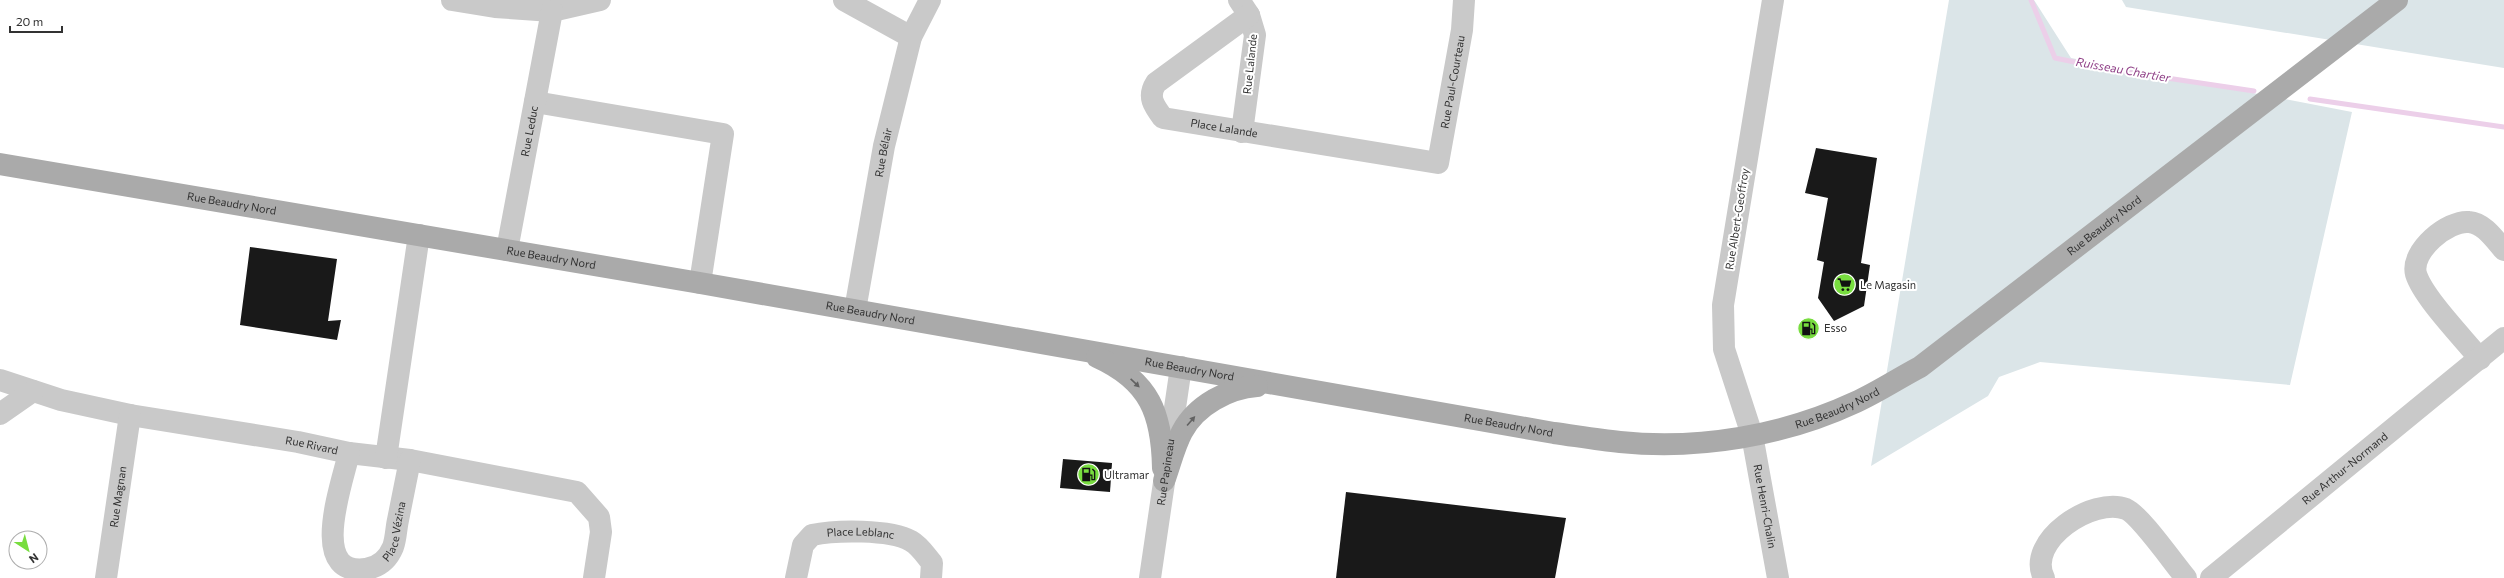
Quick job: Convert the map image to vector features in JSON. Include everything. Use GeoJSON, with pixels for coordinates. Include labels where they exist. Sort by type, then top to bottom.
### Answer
{"type":"FeatureCollection","features":[{"type":"Feature","properties":{"kind":"main road","name":"Rue Beaudry Nord"},"geometry":{"type":"LineString","coordinates":[[0,164],[700,283],[1554,433],[1620,442],[1688,444],[1752,436],[1791,426],[1857,402],[1920,367],[2397,0]]}},
{"type":"Feature","properties":{"kind":"main road"},"geometry":{"type":"LineString","coordinates":[[1078,349],[1116,366],[1146,395],[1156,412],[1162,436],[1164,481]]}},
{"type":"Feature","properties":{"kind":"main road"},"geometry":{"type":"LineString","coordinates":[[1164,481],[1182,431],[1201,409],[1227,392],[1241,388],[1273,385],[1308,389]]}},
{"type":"Feature","properties":{"kind":"street"},"geometry":{"type":"LineString","coordinates":[[452,0],[495,7],[552,11],[600,0]]}},
{"type":"Feature","properties":{"kind":"street"},"geometry":{"type":"LineString","coordinates":[[844,0],[911,37]]}},
{"type":"Feature","properties":{"kind":"street","name":"Rue Bélair"},"geometry":{"type":"LineString","coordinates":[[855,310],[884,146],[911,37],[930,0]]}},
{"type":"Feature","properties":{"kind":"street","name":"Rue Paul-Courteau"},"geometry":{"type":"LineString","coordinates":[[1438,163],[1462,30],[1464,0]]}},
{"type":"Feature","properties":{"kind":"street","name":"Rue Albert-Geoffroy"},"geometry":{"type":"LineString","coordinates":[[1752,436],[1724,349],[1723,305],[1773,0]]}},
{"type":"Feature","properties":{"kind":"street","name":"Place Lalande"},"geometry":{"type":"LineString","coordinates":[[1244,8],[1156,83],[1151,90],[1152,103],[1163,118],[1438,163]]}},
{"type":"Feature","properties":{"kind":"street","name":"Rue Lalande"},"geometry":{"type":"LineString","coordinates":[[1242,132],[1255,34],[1244,8]]}},
{"type":"Feature","properties":{"kind":"street","name":"Rue Leduc"},"geometry":{"type":"LineString","coordinates":[[507,250],[552,11]]}},
{"type":"Feature","properties":{"kind":"street"},"geometry":{"type":"LineString","coordinates":[[535,102],[723,134],[700,283]]}},
{"type":"Feature","properties":{"kind":"street"},"geometry":{"type":"LineString","coordinates":[[2480,359],[2422,287],[2416,273],[2416,262],[2427,243],[2458,222],[2471,222],[2488,231],[2504,250]]}},
{"type":"Feature","properties":{"kind":"street"},"geometry":{"type":"LineString","coordinates":[[386,458],[419,235]]}},
{"type":"Feature","properties":{"kind":"street","name":"Rue Arthur-Normand"},"geometry":{"type":"LineString","coordinates":[[2211,578],[2504,338]]}},
{"type":"Feature","properties":{"kind":"street","name":"Rue Papineau"},"geometry":{"type":"LineString","coordinates":[[1150,578],[1181,367]]}},
{"type":"Feature","properties":{"kind":"street","name":"Rue Rivard"},"geometry":{"type":"LineString","coordinates":[[0,380],[17,384],[33,391],[130,415],[298,442],[349,453],[410,460],[577,492],[588,502],[599,517],[601,532],[594,578]]}},
{"type":"Feature","properties":{"kind":"street"},"geometry":{"type":"LineString","coordinates":[[0,414],[33,391]]}},
{"type":"Feature","properties":{"kind":"street","name":"Rue Magnan"},"geometry":{"type":"LineString","coordinates":[[106,578],[130,415]]}},
{"type":"Feature","properties":{"kind":"street","name":"Rue Henri-Chalin"},"geometry":{"type":"LineString","coordinates":[[1752,436],[1778,578]]}},
{"type":"Feature","properties":{"kind":"street","name":"Place Vézina"},"geometry":{"type":"LineString","coordinates":[[349,453],[331,529],[332,542],[339,560],[348,567],[360,570],[375,568],[384,562],[392,547],[410,460]]}},
{"type":"Feature","properties":{"kind":"street"},"geometry":{"type":"LineString","coordinates":[[2044,578],[2040,565],[2044,549],[2048,542],[2063,527],[2082,513],[2110,506],[2127,510],[2137,518],[2186,578]]}},
{"type":"Feature","properties":{"kind":"street","name":"Place Leblanc"},"geometry":{"type":"LineString","coordinates":[[796,578],[803,545],[812,535],[870,532],[910,540],[932,564],[931,578]]}},
{"type":"Feature","properties":{"kind":"shaded area"},"geometry":{"type":"Polygon","coordinates":[[[1949,0],[2034,0],[2071,58],[2352,112],[2290,385],[2040,362],[1999,377],[1988,396],[1871,466],[1949,0]]]}},
{"type":"Feature","properties":{"kind":"shaded area"},"geometry":{"type":"Polygon","coordinates":[[[2122,0],[2504,0],[2504,68],[2126,7],[2122,0]]]}},
{"type":"Feature","properties":{"kind":"building"},"geometry":{"type":"Polygon","coordinates":[[[1816,148],[1877,158],[1861,263],[1870,265],[1864,306],[1834,321],[1818,298],[1824,262],[1817,260],[1828,198],[1805,193],[1816,148]]]}},
{"type":"Feature","properties":{"kind":"building"},"geometry":{"type":"Polygon","coordinates":[[[250,247],[337,259],[328,321],[341,320],[337,340],[240,325],[250,247]]]}},
{"type":"Feature","properties":{"kind":"building"},"geometry":{"type":"Polygon","coordinates":[[[1063,459],[1112,463],[1110,492],[1060,488],[1063,459]]]}},
{"type":"Feature","properties":{"kind":"building"},"geometry":{"type":"Polygon","coordinates":[[[1346,492],[1566,518],[1555,578],[1336,578],[1346,492]]]}},
{"type":"Feature","properties":{"kind":"waterway","name":"Ruisseau Chartier"},"geometry":{"type":"LineString","coordinates":[[2031,0],[2055,58],[2113,70],[2254,91]]}},
{"type":"Feature","properties":{"kind":"waterway"},"geometry":{"type":"LineString","coordinates":[[2310,99],[2504,127]]}},
{"type":"Feature","properties":{"kind":"place","name":"Le Magasin"},"geometry":{"type":"Point","coordinates":[1844,285]}},
{"type":"Feature","properties":{"kind":"place","name":"Esso"},"geometry":{"type":"Point","coordinates":[1808,328]}},
{"type":"Feature","properties":{"kind":"place","name":"Ultramar"},"geometry":{"type":"Point","coordinates":[1088,475]}}]}
